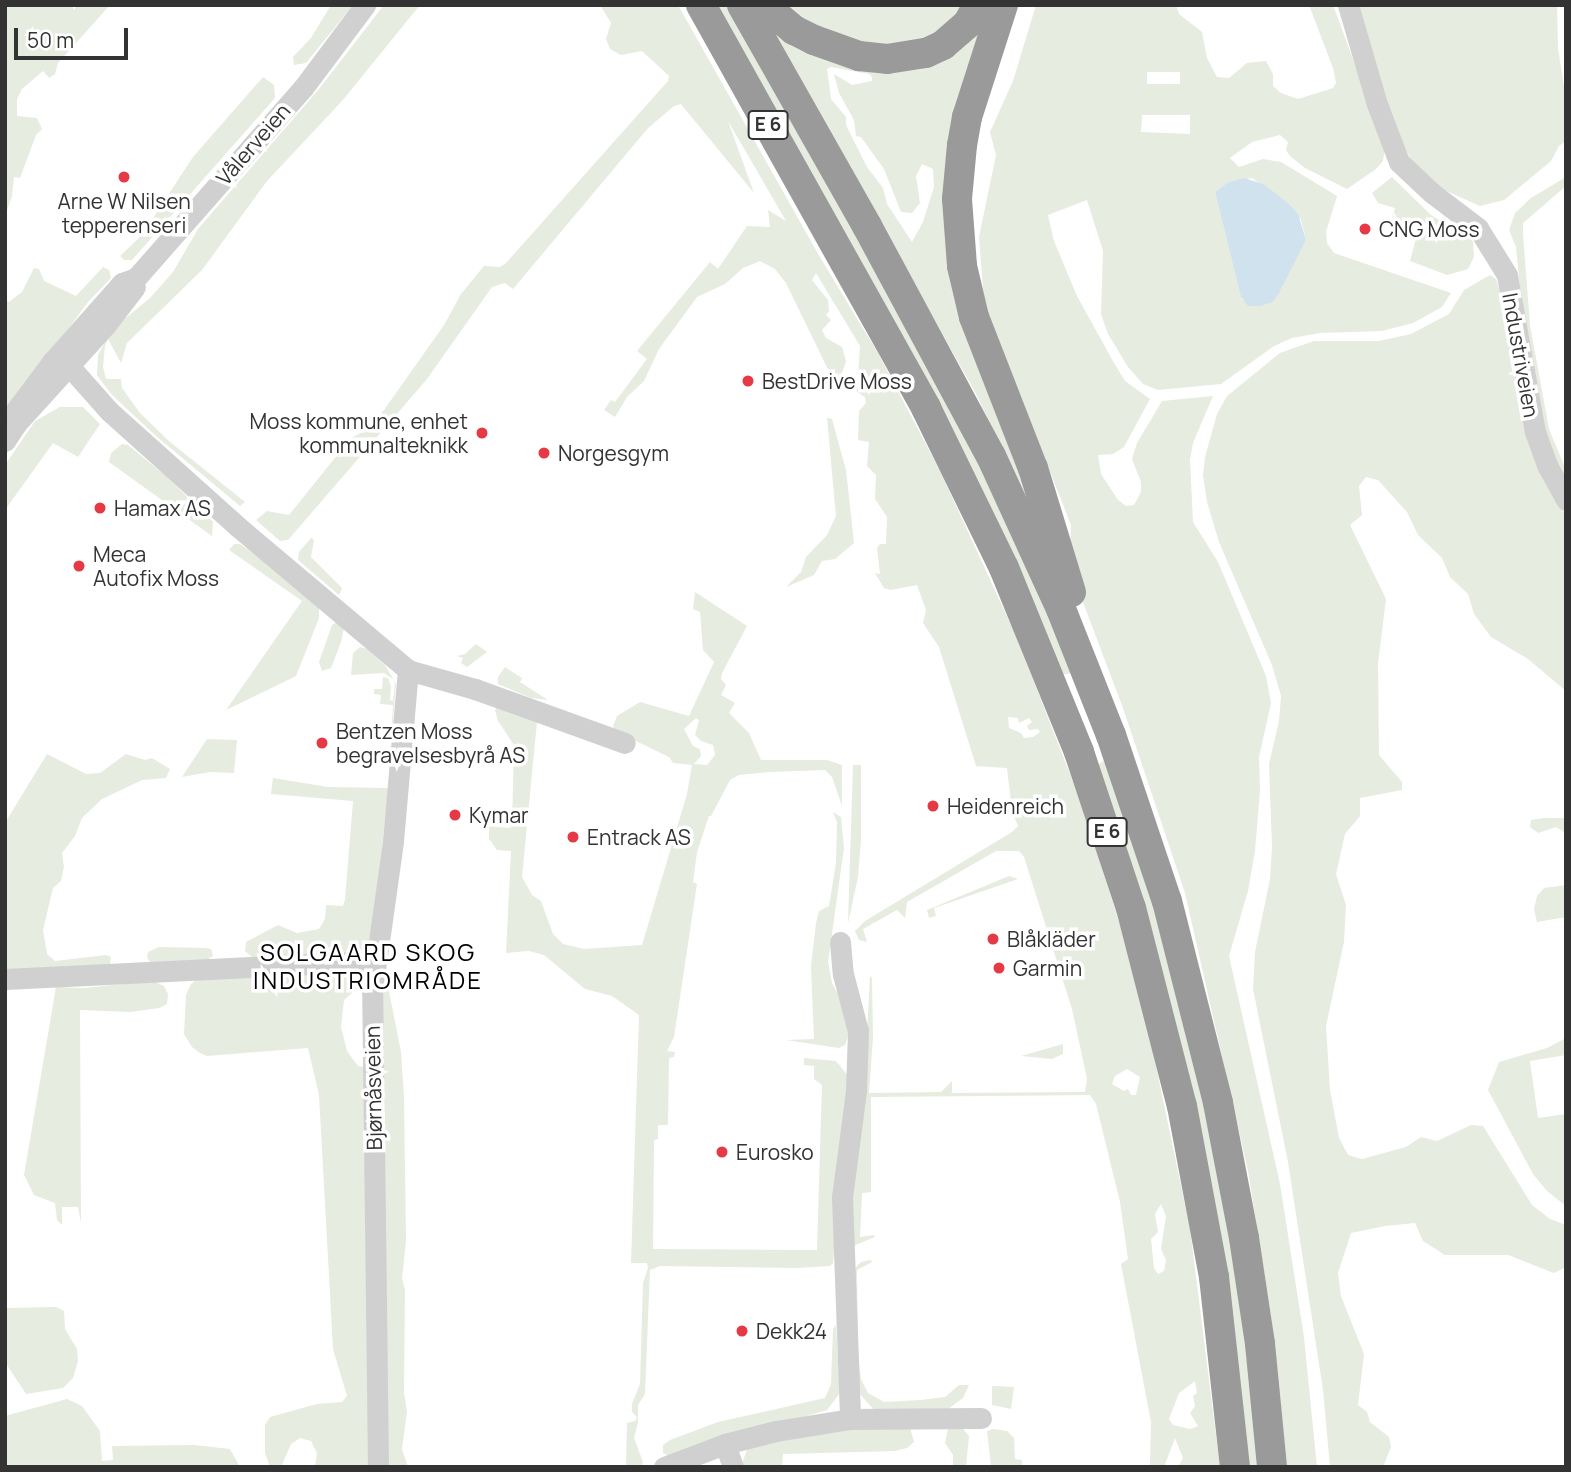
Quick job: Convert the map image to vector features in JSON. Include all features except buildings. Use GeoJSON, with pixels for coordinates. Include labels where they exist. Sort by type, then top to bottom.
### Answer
{"type":"FeatureCollection","features":[{"type":"Feature","properties":{"kind":"highway","name":"E 6"},"geometry":{"type":"LineString","coordinates":[[701,5],[926,408],[1004,568],[1079,752],[1131,908],[1182,1106],[1214,1277],[1235,1467]]}},
{"type":"Feature","properties":{"kind":"highway","name":"E 6"},"geometry":{"type":"LineString","coordinates":[[742,5],[867,226],[991,456],[1090,678],[1148,842],[1205,1045],[1244,1238],[1260,1344],[1272,1467]]}},
{"type":"Feature","properties":{"kind":"highway"},"geometry":{"type":"LineString","coordinates":[[764,5],[794,30],[814,40],[859,55],[887,59],[926,53],[943,45],[968,23],[978,5]]}},
{"type":"Feature","properties":{"kind":"highway","name":"E 6"},"geometry":{"type":"LineString","coordinates":[[1003,5],[967,117],[962,145],[957,199],[962,267],[974,317],[1021,434],[1045,506],[1071,591],[1090,678]]}},
{"type":"Feature","properties":{"kind":"street","name":"Vålerveien"},"geometry":{"type":"LineString","coordinates":[[11,433],[60,369],[134,289],[136,278],[303,88],[365,5]]}},
{"type":"Feature","properties":{"kind":"street","name":"Industriveien"},"geometry":{"type":"LineString","coordinates":[[1349,5],[1377,104],[1399,162],[1424,187],[1478,228],[1507,275],[1535,432],[1548,467],[1566,500]]}},
{"type":"Feature","properties":{"kind":"street"},"geometry":{"type":"LineString","coordinates":[[60,369],[237,526],[408,670],[475,689],[625,743]]}},
{"type":"Feature","properties":{"kind":"street","name":"Bjørnåsveien"},"geometry":{"type":"LineString","coordinates":[[378,1467],[372,991],[393,841],[408,670]]}},
{"type":"Feature","properties":{"kind":"street"},"geometry":{"type":"LineString","coordinates":[[840,942],[843,974],[858,1031],[856,1091],[842,1197],[850,1419]]}},
{"type":"Feature","properties":{"kind":"street"},"geometry":{"type":"LineString","coordinates":[[5,979],[375,961]]}},
{"type":"Feature","properties":{"kind":"street"},"geometry":{"type":"LineString","coordinates":[[664,1467],[725,1444],[776,1431],[850,1419],[981,1418]]}},
{"type":"Feature","properties":{"kind":"street"},"geometry":{"type":"LineString","coordinates":[[725,1444],[733,1467]]}},
{"type":"Feature","properties":{"kind":"shaded area"},"geometry":{"type":"Polygon","coordinates":[[[5,5],[72,5],[74,10],[77,5],[110,5],[58,63],[55,74],[49,78],[43,71],[22,89],[17,99],[17,116],[37,118],[42,129],[36,135],[20,178],[14,177],[12,196],[5,216],[5,5]]]}},
{"type":"Feature","properties":{"kind":"shaded area"},"geometry":{"type":"Polygon","coordinates":[[[331,5],[353,5],[306,63],[294,65],[293,57],[311,38],[331,5]]]}},
{"type":"Feature","properties":{"kind":"shaded area"},"geometry":{"type":"Polygon","coordinates":[[[384,5],[420,5],[342,101],[267,181],[202,270],[127,343],[121,363],[108,339],[105,346],[103,367],[106,379],[121,379],[122,388],[140,413],[170,442],[245,502],[240,506],[156,436],[111,394],[97,375],[98,355],[116,326],[150,298],[173,272],[198,229],[319,89],[384,5]]]}},
{"type":"Feature","properties":{"kind":"shaded area"},"geometry":{"type":"Polygon","coordinates":[[[600,5],[678,5],[821,259],[878,353],[941,473],[1016,636],[1079,797],[1123,934],[1147,1023],[1190,1229],[1220,1467],[1178,1467],[1183,1458],[1175,1438],[1164,1467],[1150,1467],[1151,1422],[1121,1264],[1128,1259],[1120,1202],[1096,1104],[1090,1095],[871,1097],[871,1192],[862,1193],[860,1237],[875,1237],[853,1246],[849,1225],[866,1052],[870,976],[873,1037],[869,1093],[941,1092],[952,1081],[952,1093],[1085,1092],[1087,1079],[1072,1009],[1024,857],[1019,851],[996,851],[907,902],[905,918],[897,910],[863,929],[867,942],[859,940],[855,931],[865,921],[1018,826],[1012,811],[1007,768],[976,766],[939,647],[923,623],[926,610],[917,585],[891,590],[884,588],[875,573],[880,574],[877,548],[880,544],[886,544],[887,517],[875,499],[876,475],[867,466],[869,442],[858,440],[859,411],[866,403],[865,397],[857,392],[860,346],[816,273],[812,280],[828,300],[829,311],[826,315],[831,320],[822,330],[826,338],[842,347],[846,361],[837,388],[786,283],[775,269],[760,261],[743,268],[725,284],[697,297],[659,349],[644,381],[627,397],[615,417],[604,410],[611,400],[615,402],[647,359],[637,351],[710,262],[718,269],[747,226],[770,227],[768,210],[786,221],[728,121],[754,193],[681,104],[674,106],[648,128],[513,289],[505,283],[492,287],[427,379],[288,540],[280,541],[256,520],[267,511],[289,515],[351,438],[365,431],[384,410],[444,325],[461,294],[484,266],[500,267],[506,263],[668,81],[669,76],[642,51],[621,55],[610,49],[606,39],[611,23],[600,5]],[[1008,717],[1009,728],[1021,733],[1024,738],[1033,737],[1040,732],[1038,729],[1029,730],[1027,726],[1032,722],[1029,718],[1019,723],[1018,718],[1008,717]],[[1127,1069],[1115,1076],[1112,1084],[1124,1091],[1128,1089],[1131,1095],[1136,1095],[1140,1077],[1127,1069]],[[1161,1204],[1155,1214],[1158,1232],[1151,1239],[1154,1268],[1158,1274],[1164,1271],[1166,1260],[1161,1249],[1166,1216],[1161,1204]],[[1195,1381],[1179,1393],[1169,1419],[1173,1425],[1190,1429],[1198,1426],[1190,1413],[1195,1406],[1195,1381]]]}},
{"type":"Feature","properties":{"kind":"shaded area"},"geometry":{"type":"Polygon","coordinates":[[[712,5],[731,5],[967,431],[1072,671],[1069,674],[1063,674],[712,5]]]}},
{"type":"Feature","properties":{"kind":"shaded area"},"geometry":{"type":"Polygon","coordinates":[[[778,5],[968,5],[925,43],[852,45],[778,5]]]}},
{"type":"Feature","properties":{"kind":"shaded area"},"geometry":{"type":"Polygon","coordinates":[[[986,5],[947,158],[1049,545],[976,394],[771,27],[885,67],[986,5]],[[831,67],[827,69],[831,99],[846,117],[846,125],[867,167],[883,188],[887,204],[912,242],[923,222],[934,187],[933,169],[922,164],[916,176],[920,203],[912,213],[901,212],[884,169],[861,137],[856,136],[854,120],[839,93],[834,74],[852,85],[872,81],[869,74],[831,67]]]}},
{"type":"Feature","properties":{"kind":"shaded area"},"geometry":{"type":"Polygon","coordinates":[[[1036,5],[1176,5],[1179,14],[1202,32],[1207,58],[1217,77],[1229,78],[1247,63],[1266,61],[1273,74],[1273,86],[1281,93],[1298,99],[1333,88],[1336,83],[1309,5],[1333,5],[1380,132],[1385,149],[1383,161],[1347,189],[1305,168],[1290,156],[1286,150],[1288,142],[1280,135],[1252,142],[1230,158],[1239,167],[1263,159],[1281,162],[1337,196],[1326,232],[1327,243],[1334,253],[1451,293],[1442,307],[1413,323],[1382,331],[1320,333],[1292,338],[1274,346],[1221,384],[1158,390],[1143,384],[1128,367],[1108,334],[1101,314],[1103,251],[1087,200],[1048,215],[1054,241],[1077,296],[1114,363],[1125,381],[1150,399],[1124,447],[1113,454],[1098,455],[1101,474],[1118,500],[1126,506],[1134,505],[1141,492],[1141,482],[1132,459],[1137,443],[1162,401],[1213,396],[1193,443],[1190,460],[1193,522],[1218,562],[1266,676],[1271,703],[1259,757],[1260,791],[1255,851],[1248,891],[1229,956],[1280,1184],[1304,1337],[1317,1467],[1287,1467],[1271,1315],[1248,1171],[1185,893],[1123,708],[1081,597],[1070,559],[1071,525],[984,302],[979,237],[996,155],[990,132],[1013,81],[1036,5]],[[1147,72],[1147,84],[1180,84],[1180,72],[1147,72]],[[1142,115],[1141,132],[1190,134],[1190,115],[1142,115]],[[1252,178],[1227,183],[1215,192],[1242,300],[1273,302],[1306,240],[1301,220],[1288,203],[1252,178]]]}},
{"type":"Feature","properties":{"kind":"shaded area"},"geometry":{"type":"Polygon","coordinates":[[[1357,5],[1557,5],[1558,48],[1566,100],[1566,141],[1559,146],[1551,161],[1504,200],[1480,206],[1442,189],[1414,165],[1396,132],[1357,5]]]}},
{"type":"Feature","properties":{"kind":"shaded area"},"geometry":{"type":"Polygon","coordinates":[[[263,77],[274,85],[275,98],[132,260],[124,260],[120,256],[142,235],[193,157],[263,77]]]}},
{"type":"Feature","properties":{"kind":"shaded area"},"geometry":{"type":"Polygon","coordinates":[[[1392,177],[1431,215],[1473,241],[1474,257],[1468,269],[1447,275],[1410,261],[1419,227],[1392,218],[1395,208],[1378,203],[1372,193],[1392,177]]]}},
{"type":"Feature","properties":{"kind":"shaded area"},"geometry":{"type":"Polygon","coordinates":[[[1566,177],[1566,186],[1523,223],[1523,234],[1530,325],[1549,429],[1566,470],[1566,484],[1546,444],[1521,298],[1516,247],[1509,230],[1515,213],[1531,198],[1566,177]]]}},
{"type":"Feature","properties":{"kind":"shaded area"},"geometry":{"type":"Polygon","coordinates":[[[103,267],[109,270],[111,278],[88,302],[5,416],[5,300],[9,302],[22,292],[34,268],[39,269],[44,281],[76,296],[103,267]]]}},
{"type":"Feature","properties":{"kind":"shaded area"},"geometry":{"type":"Polygon","coordinates":[[[1490,275],[1496,279],[1500,292],[1528,439],[1541,475],[1566,516],[1566,691],[1528,659],[1491,637],[1474,614],[1468,594],[1450,577],[1442,558],[1418,535],[1407,512],[1378,480],[1366,477],[1359,486],[1362,515],[1350,525],[1386,599],[1378,663],[1379,755],[1402,782],[1402,790],[1360,798],[1360,816],[1345,834],[1336,874],[1346,905],[1344,942],[1326,1026],[1330,1090],[1339,1138],[1348,1155],[1362,1159],[1406,1147],[1421,1137],[1437,1141],[1471,1125],[1483,1126],[1532,1205],[1550,1219],[1566,1225],[1566,1267],[1554,1273],[1508,1255],[1445,1255],[1423,1241],[1415,1223],[1351,1233],[1338,1273],[1341,1296],[1364,1354],[1358,1405],[1367,1412],[1370,1422],[1389,1437],[1391,1447],[1383,1467],[1330,1467],[1323,1390],[1288,1162],[1253,989],[1255,952],[1270,879],[1272,847],[1269,764],[1279,721],[1281,696],[1272,665],[1219,542],[1207,502],[1203,475],[1205,457],[1217,414],[1227,396],[1280,353],[1314,341],[1379,341],[1411,334],[1449,314],[1464,290],[1490,275]]]}},
{"type":"Feature","properties":{"kind":"shaded area"},"geometry":{"type":"Polygon","coordinates":[[[60,407],[83,407],[100,424],[78,457],[53,443],[5,510],[5,465],[35,421],[60,407]]]}},
{"type":"Feature","properties":{"kind":"shaded area"},"geometry":{"type":"Polygon","coordinates":[[[827,418],[832,419],[846,470],[854,543],[835,559],[822,561],[814,575],[786,587],[801,572],[806,557],[827,535],[836,516],[827,418]]]}},
{"type":"Feature","properties":{"kind":"shaded area"},"geometry":{"type":"Polygon","coordinates":[[[122,444],[128,445],[167,477],[213,522],[212,536],[109,462],[111,453],[122,444]]]}},
{"type":"Feature","properties":{"kind":"shaded area"},"geometry":{"type":"Polygon","coordinates":[[[311,538],[314,540],[311,557],[342,588],[339,595],[298,560],[299,552],[311,538]]]}},
{"type":"Feature","properties":{"kind":"shaded area"},"geometry":{"type":"Polygon","coordinates":[[[234,544],[240,544],[279,571],[319,608],[319,618],[296,676],[226,710],[302,601],[229,550],[234,544]]]}},
{"type":"Feature","properties":{"kind":"shaded area"},"geometry":{"type":"Polygon","coordinates":[[[695,592],[747,626],[722,673],[721,679],[726,685],[721,695],[735,703],[729,713],[749,733],[761,760],[827,760],[842,765],[842,806],[832,777],[825,770],[769,772],[739,775],[730,780],[709,816],[697,852],[693,882],[697,884],[674,1037],[667,1051],[675,1052],[674,1057],[669,1058],[668,1125],[658,1125],[658,1139],[654,1140],[653,1249],[817,1250],[822,1085],[814,1079],[814,1066],[804,1065],[804,1058],[836,1061],[849,1077],[833,1263],[830,1266],[796,1268],[660,1266],[650,1270],[645,1394],[638,1405],[638,1423],[634,1438],[643,1462],[641,1467],[626,1467],[627,1423],[635,1421],[637,1417],[632,1412],[632,1404],[640,1384],[643,1283],[648,1268],[647,1263],[631,1263],[639,1015],[612,996],[585,989],[544,955],[529,951],[506,953],[511,851],[497,850],[489,839],[489,826],[509,828],[512,825],[514,745],[498,721],[495,710],[497,707],[537,722],[522,877],[532,895],[541,901],[553,934],[563,944],[584,949],[642,945],[687,794],[692,765],[673,763],[669,757],[615,731],[613,726],[617,716],[640,702],[689,716],[714,662],[703,650],[700,612],[693,609],[695,592]],[[696,718],[684,729],[693,746],[700,749],[701,756],[694,764],[707,765],[715,755],[713,745],[701,741],[695,735],[699,720],[696,718]]]}},
{"type":"Feature","properties":{"kind":"shaded area"},"geometry":{"type":"Polygon","coordinates":[[[337,622],[344,628],[341,642],[331,668],[322,671],[319,662],[332,625],[337,622]]]}},
{"type":"Feature","properties":{"kind":"shaded area"},"geometry":{"type":"Polygon","coordinates":[[[476,644],[487,652],[467,667],[461,663],[463,658],[457,656],[465,654],[476,644]]]}},
{"type":"Feature","properties":{"kind":"shaded area"},"geometry":{"type":"Polygon","coordinates":[[[360,647],[367,649],[385,665],[396,684],[390,755],[393,705],[380,704],[381,695],[374,694],[374,689],[382,689],[383,677],[388,678],[391,686],[390,700],[393,701],[395,684],[393,679],[384,673],[351,675],[353,653],[360,647]]]}},
{"type":"Feature","properties":{"kind":"shaded area"},"geometry":{"type":"Polygon","coordinates":[[[505,667],[522,678],[520,682],[548,700],[531,698],[498,684],[498,677],[505,667]]]}},
{"type":"Feature","properties":{"kind":"shaded area"},"geometry":{"type":"Polygon","coordinates":[[[207,739],[237,740],[234,773],[210,772],[182,777],[207,739]]]}},
{"type":"Feature","properties":{"kind":"shaded area"},"geometry":{"type":"Polygon","coordinates":[[[47,754],[86,774],[100,773],[126,754],[145,760],[152,758],[170,769],[166,778],[142,780],[102,799],[82,818],[75,836],[62,853],[64,867],[61,881],[53,888],[43,930],[47,954],[55,961],[106,955],[111,957],[110,965],[5,972],[5,823],[47,754]]]}},
{"type":"Feature","properties":{"kind":"shaded area"},"geometry":{"type":"Polygon","coordinates":[[[1105,760],[1163,923],[1237,1257],[1261,1467],[1246,1467],[1098,769],[1100,763],[1105,760]]]}},
{"type":"Feature","properties":{"kind":"shaded area"},"geometry":{"type":"Polygon","coordinates":[[[853,765],[861,765],[861,840],[858,877],[848,923],[853,765]]]}},
{"type":"Feature","properties":{"kind":"shaded area"},"geometry":{"type":"Polygon","coordinates":[[[273,778],[328,787],[388,788],[375,921],[371,940],[359,953],[252,957],[245,951],[246,942],[278,925],[297,933],[319,929],[325,919],[326,905],[343,906],[345,900],[353,801],[271,794],[273,778]]]}},
{"type":"Feature","properties":{"kind":"shaded area"},"geometry":{"type":"Polygon","coordinates":[[[833,812],[841,817],[844,848],[828,962],[832,983],[846,1009],[851,1027],[845,1045],[839,1048],[786,1040],[814,1039],[811,966],[816,923],[819,911],[829,906],[836,863],[837,822],[833,812]]]}},
{"type":"Feature","properties":{"kind":"shaded area"},"geometry":{"type":"Polygon","coordinates":[[[1566,818],[1566,833],[1556,827],[1538,833],[1530,827],[1531,820],[1566,818]]]}},
{"type":"Feature","properties":{"kind":"shaded area"},"geometry":{"type":"Polygon","coordinates":[[[1009,876],[1018,879],[934,908],[936,916],[929,918],[927,910],[1009,876]]]}},
{"type":"Feature","properties":{"kind":"shaded area"},"geometry":{"type":"Polygon","coordinates":[[[1566,885],[1566,917],[1537,922],[1534,909],[1537,896],[1544,888],[1566,885]]]}},
{"type":"Feature","properties":{"kind":"shaded area"},"geometry":{"type":"Polygon","coordinates":[[[159,947],[206,948],[211,949],[213,956],[204,962],[151,964],[147,957],[148,952],[159,947]]]}},
{"type":"Feature","properties":{"kind":"shaded area"},"geometry":{"type":"Polygon","coordinates":[[[349,969],[361,979],[358,988],[344,1000],[341,1027],[347,1051],[358,1066],[365,1067],[372,1467],[315,1467],[317,1453],[311,1441],[300,1438],[291,1444],[281,1467],[270,1467],[265,1453],[265,1425],[270,1417],[317,1404],[342,1402],[347,1396],[333,1349],[319,1095],[308,1048],[207,1056],[192,1047],[184,1034],[186,995],[191,984],[197,979],[349,969]]]}},
{"type":"Feature","properties":{"kind":"shaded area"},"geometry":{"type":"Polygon","coordinates":[[[386,976],[401,1052],[404,1097],[406,1241],[402,1278],[405,1290],[404,1393],[407,1412],[402,1449],[408,1467],[388,1467],[379,1009],[383,977],[386,976]]]}},
{"type":"Feature","properties":{"kind":"shaded area"},"geometry":{"type":"Polygon","coordinates":[[[153,981],[164,986],[168,994],[167,1004],[159,1008],[131,1012],[80,1010],[81,1223],[78,1207],[62,1207],[62,1225],[57,1220],[55,1203],[34,1195],[24,1175],[56,987],[84,988],[153,981]]]}},
{"type":"Feature","properties":{"kind":"shaded area"},"geometry":{"type":"Polygon","coordinates":[[[1566,1038],[1566,1055],[1530,1061],[1538,1118],[1566,1114],[1566,1206],[1547,1191],[1533,1174],[1488,1090],[1499,1062],[1547,1048],[1566,1038]]]}},
{"type":"Feature","properties":{"kind":"shaded area"},"geometry":{"type":"Polygon","coordinates":[[[1063,1044],[1063,1054],[1052,1059],[1021,1056],[1063,1044]]]}},
{"type":"Feature","properties":{"kind":"shaded area"},"geometry":{"type":"Polygon","coordinates":[[[861,1262],[872,1262],[857,1270],[858,1356],[861,1379],[868,1393],[884,1402],[920,1400],[945,1397],[959,1385],[969,1385],[963,1398],[948,1409],[874,1410],[858,1392],[850,1273],[861,1262]]]}},
{"type":"Feature","properties":{"kind":"shaded area"},"geometry":{"type":"Polygon","coordinates":[[[56,1307],[64,1311],[65,1329],[77,1349],[78,1361],[73,1378],[63,1388],[26,1394],[5,1362],[5,1308],[56,1307]]]}},
{"type":"Feature","properties":{"kind":"shaded area"},"geometry":{"type":"Polygon","coordinates":[[[836,1325],[840,1393],[827,1410],[669,1456],[663,1453],[663,1445],[670,1440],[718,1422],[825,1398],[831,1384],[833,1329],[836,1325]]]}},
{"type":"Feature","properties":{"kind":"shaded area"},"geometry":{"type":"Polygon","coordinates":[[[992,1386],[1014,1387],[1011,1409],[992,1405],[992,1386]]]}},
{"type":"Feature","properties":{"kind":"shaded area"},"geometry":{"type":"Polygon","coordinates":[[[67,1399],[82,1406],[100,1431],[102,1461],[113,1460],[112,1446],[194,1445],[230,1449],[240,1467],[5,1467],[5,1416],[67,1399]]]}},
{"type":"Feature","properties":{"kind":"shaded area"},"geometry":{"type":"Polygon","coordinates":[[[839,1426],[910,1428],[914,1442],[907,1448],[895,1451],[783,1454],[782,1467],[741,1467],[748,1446],[839,1426]]]}},
{"type":"Feature","properties":{"kind":"shaded area"},"geometry":{"type":"Polygon","coordinates":[[[948,1428],[962,1428],[969,1436],[966,1467],[953,1467],[953,1455],[945,1443],[948,1428]]]}},
{"type":"Feature","properties":{"kind":"shaded area"},"geometry":{"type":"Polygon","coordinates":[[[987,1431],[1007,1431],[1014,1438],[1015,1459],[1022,1460],[1022,1467],[991,1467],[987,1431]]]}},
{"type":"Feature","properties":{"kind":"water"},"geometry":{"type":"Polygon","coordinates":[[[1244,178],[1263,184],[1288,203],[1298,214],[1306,240],[1273,302],[1260,306],[1248,306],[1241,297],[1215,192],[1227,183],[1244,178]]]}},
{"type":"Feature","properties":{"kind":"place","name":"Arne W Nilsen tepperenseri"},"geometry":{"type":"Point","coordinates":[124,177]}},
{"type":"Feature","properties":{"kind":"place","name":"CNG Moss"},"geometry":{"type":"Point","coordinates":[1365,229]}},
{"type":"Feature","properties":{"kind":"place","name":"BestDrive Moss"},"geometry":{"type":"Point","coordinates":[748,381]}},
{"type":"Feature","properties":{"kind":"place","name":"Moss kommune, enhet kommunalteknikk"},"geometry":{"type":"Point","coordinates":[482,433]}},
{"type":"Feature","properties":{"kind":"place","name":"Norgesgym"},"geometry":{"type":"Point","coordinates":[544,453]}},
{"type":"Feature","properties":{"kind":"place","name":"Hamax AS"},"geometry":{"type":"Point","coordinates":[100,508]}},
{"type":"Feature","properties":{"kind":"place","name":"Meca Autofix Moss"},"geometry":{"type":"Point","coordinates":[79,566]}},
{"type":"Feature","properties":{"kind":"place","name":"Bentzen Moss begravelsesbyrå AS"},"geometry":{"type":"Point","coordinates":[322,743]}},
{"type":"Feature","properties":{"kind":"place","name":"Heidenreich"},"geometry":{"type":"Point","coordinates":[933,806]}},
{"type":"Feature","properties":{"kind":"place","name":"Kymar"},"geometry":{"type":"Point","coordinates":[455,815]}},
{"type":"Feature","properties":{"kind":"place","name":"Entrack AS"},"geometry":{"type":"Point","coordinates":[573,837]}},
{"type":"Feature","properties":{"kind":"place","name":"Blåkläder"},"geometry":{"type":"Point","coordinates":[993,939]}},
{"type":"Feature","properties":{"kind":"place","name":"Garmin"},"geometry":{"type":"Point","coordinates":[999,968]}},
{"type":"Feature","properties":{"kind":"place","name":"Eurosko"},"geometry":{"type":"Point","coordinates":[722,1152]}},
{"type":"Feature","properties":{"kind":"place","name":"Dekk24"},"geometry":{"type":"Point","coordinates":[742,1331]}},
{"type":"Feature","properties":{"kind":"district","name":"SOLGAARD SKOG INDUSTRIOMRÅDE"},"geometry":{"type":"Point","coordinates":[368,966]}}]}
